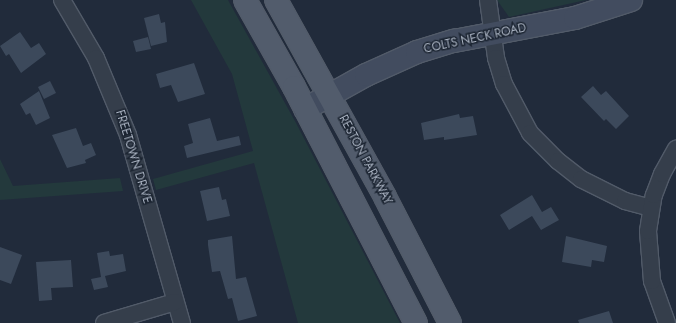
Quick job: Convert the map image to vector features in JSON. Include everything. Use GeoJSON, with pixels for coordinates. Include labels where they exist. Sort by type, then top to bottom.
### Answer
{"type":"FeatureCollection","features":[{"type":"Feature","properties":{"kind":"main road"},"geometry":{"type":"LineString","coordinates":[[245,0],[305,109],[416,323]]}},
{"type":"Feature","properties":{"kind":"main road","name":"RESTON PARKWAY"},"geometry":{"type":"LineString","coordinates":[[276,0],[330,95],[450,323]]}},
{"type":"Feature","properties":{"kind":"street","name":"FREETOWN DRIVE"},"geometry":{"type":"LineString","coordinates":[[62,0],[96,58],[125,128],[182,323]]}},
{"type":"Feature","properties":{"kind":"street"},"geometry":{"type":"LineString","coordinates":[[488,0],[491,33],[504,84],[530,133],[541,147],[581,179],[606,193],[651,208]]}},
{"type":"Feature","properties":{"kind":"street","name":"COLTS NECK ROAD"},"geometry":{"type":"LineString","coordinates":[[305,109],[366,75],[417,52],[491,33],[581,16],[631,0]]}},
{"type":"Feature","properties":{"kind":"street"},"geometry":{"type":"LineString","coordinates":[[667,323],[654,288],[649,259],[651,208],[662,174],[676,149]]}},
{"type":"Feature","properties":{"kind":"street"},"geometry":{"type":"LineString","coordinates":[[104,323],[176,302]]}},
{"type":"Feature","properties":{"kind":"green space"},"geometry":{"type":"Polygon","coordinates":[[[191,0],[228,0],[296,123],[400,323],[298,323],[254,163],[156,190],[153,179],[253,151],[232,74],[191,0]]]}},
{"type":"Feature","properties":{"kind":"green space"},"geometry":{"type":"Polygon","coordinates":[[[497,0],[586,0],[509,17],[497,0]]]}},
{"type":"Feature","properties":{"kind":"green space"},"geometry":{"type":"Polygon","coordinates":[[[0,159],[13,186],[120,178],[123,191],[0,200],[0,159]]]}},
{"type":"Feature","properties":{"kind":"building"},"geometry":{"type":"Polygon","coordinates":[[[159,14],[161,23],[165,22],[167,42],[151,46],[144,18],[159,14]]]}},
{"type":"Feature","properties":{"kind":"building"},"geometry":{"type":"Polygon","coordinates":[[[20,32],[31,48],[39,43],[46,54],[21,73],[9,54],[6,56],[0,46],[20,32]]]}},
{"type":"Feature","properties":{"kind":"building"},"geometry":{"type":"Polygon","coordinates":[[[148,37],[151,49],[136,52],[133,41],[148,37]]]}},
{"type":"Feature","properties":{"kind":"building"},"geometry":{"type":"Polygon","coordinates":[[[194,63],[205,94],[178,102],[171,85],[160,88],[156,74],[194,63]]]}},
{"type":"Feature","properties":{"kind":"building"},"geometry":{"type":"Polygon","coordinates":[[[50,81],[56,93],[44,99],[38,87],[50,81]]]}},
{"type":"Feature","properties":{"kind":"building"},"geometry":{"type":"Polygon","coordinates":[[[593,86],[601,95],[606,91],[629,116],[616,129],[606,119],[604,121],[581,97],[593,86]]]}},
{"type":"Feature","properties":{"kind":"building"},"geometry":{"type":"Polygon","coordinates":[[[39,91],[50,118],[36,125],[30,113],[26,115],[20,104],[39,91]]]}},
{"type":"Feature","properties":{"kind":"building"},"geometry":{"type":"Polygon","coordinates":[[[459,114],[460,118],[473,116],[477,135],[444,140],[444,137],[424,140],[421,123],[459,114]]]}},
{"type":"Feature","properties":{"kind":"building"},"geometry":{"type":"Polygon","coordinates":[[[210,118],[217,141],[239,136],[241,145],[187,158],[184,146],[193,143],[188,124],[210,118]]]}},
{"type":"Feature","properties":{"kind":"building"},"geometry":{"type":"Polygon","coordinates":[[[76,128],[83,146],[91,143],[96,155],[85,160],[86,163],[67,168],[52,135],[76,128]]]}},
{"type":"Feature","properties":{"kind":"building"},"geometry":{"type":"Polygon","coordinates":[[[219,187],[222,200],[226,199],[230,216],[207,221],[200,191],[219,187]]]}},
{"type":"Feature","properties":{"kind":"building"},"geometry":{"type":"Polygon","coordinates":[[[532,195],[542,212],[551,207],[559,220],[541,230],[532,216],[509,230],[500,215],[532,195]]]}},
{"type":"Feature","properties":{"kind":"building"},"geometry":{"type":"Polygon","coordinates":[[[232,236],[236,279],[246,277],[257,316],[238,321],[232,298],[228,299],[220,271],[212,272],[208,245],[208,240],[232,236]]]}},
{"type":"Feature","properties":{"kind":"building"},"geometry":{"type":"Polygon","coordinates":[[[566,236],[607,246],[604,262],[592,260],[591,267],[562,262],[566,236]]]}},
{"type":"Feature","properties":{"kind":"building"},"geometry":{"type":"Polygon","coordinates":[[[0,247],[22,255],[11,284],[0,280],[0,247]]]}},
{"type":"Feature","properties":{"kind":"building"},"geometry":{"type":"Polygon","coordinates":[[[109,251],[110,256],[123,254],[126,271],[105,276],[108,287],[94,290],[91,279],[101,277],[97,253],[109,251]]]}},
{"type":"Feature","properties":{"kind":"building"},"geometry":{"type":"Polygon","coordinates":[[[71,260],[73,287],[51,288],[52,300],[39,301],[36,262],[71,260]]]}},
{"type":"Feature","properties":{"kind":"building"},"geometry":{"type":"Polygon","coordinates":[[[609,311],[613,323],[579,323],[578,320],[609,311]]]}}]}
